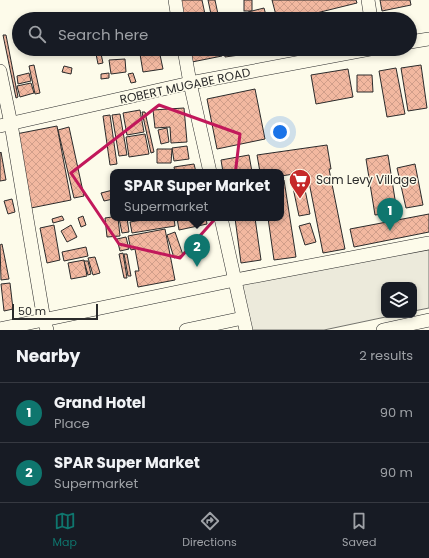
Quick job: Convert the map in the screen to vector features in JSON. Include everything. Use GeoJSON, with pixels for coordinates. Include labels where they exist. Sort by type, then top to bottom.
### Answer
{"type":"FeatureCollection","features":[{"type":"Feature","properties":{"kind":"street"},"geometry":{"type":"LineString","coordinates":[[175,0],[177,12]]}},
{"type":"Feature","properties":{"kind":"street"},"geometry":{"type":"LineString","coordinates":[[368,0],[371,12]]}},
{"type":"Feature","properties":{"kind":"street"},"geometry":{"type":"LineString","coordinates":[[417,41],[429,38]]}},
{"type":"Feature","properties":{"kind":"street"},"geometry":{"type":"LineString","coordinates":[[185,56],[209,169]]}},
{"type":"Feature","properties":{"kind":"street","name":"ROBERT MUGABE ROAD"},"geometry":{"type":"LineString","coordinates":[[6,125],[190,83],[333,56]]}},
{"type":"Feature","properties":{"kind":"street"},"geometry":{"type":"LineString","coordinates":[[0,71],[6,125],[45,325]]}},
{"type":"Feature","properties":{"kind":"street"},"geometry":{"type":"LineString","coordinates":[[186,330],[244,324],[222,221]]}},
{"type":"Feature","properties":{"kind":"street"},"geometry":{"type":"LineString","coordinates":[[0,328],[45,325],[235,280],[429,243]]}},
{"type":"Feature","properties":{"kind":"street"},"geometry":{"type":"LineString","coordinates":[[383,330],[429,320]]}},
{"type":"Feature","properties":{"kind":"highlighted area"},"geometry":{"type":"Polygon","coordinates":[[[159,105],[240,134],[232,200],[180,258],[119,244],[71,173],[159,105]]]}},
{"type":"Feature","properties":{"kind":"shaded area"},"geometry":{"type":"Polygon","coordinates":[[[429,248],[429,308],[417,310],[417,282],[381,282],[381,318],[324,330],[250,330],[241,283],[429,248]]]}},
{"type":"Feature","properties":{"kind":"building"},"geometry":{"type":"Polygon","coordinates":[[[179,0],[202,0],[205,12],[182,12],[179,0]]]}},
{"type":"Feature","properties":{"kind":"building"},"geometry":{"type":"Polygon","coordinates":[[[208,0],[215,0],[218,12],[211,12],[208,0]]]}},
{"type":"Feature","properties":{"kind":"building"},"geometry":{"type":"Polygon","coordinates":[[[244,0],[252,0],[252,11],[244,11],[244,0]]]}},
{"type":"Feature","properties":{"kind":"building"},"geometry":{"type":"Polygon","coordinates":[[[272,0],[356,0],[357,3],[320,12],[275,12],[272,0]]]}},
{"type":"Feature","properties":{"kind":"building"},"geometry":{"type":"Polygon","coordinates":[[[380,0],[410,0],[411,5],[382,11],[380,0]]]}},
{"type":"Feature","properties":{"kind":"building"},"geometry":{"type":"Polygon","coordinates":[[[264,8],[265,12],[248,12],[264,8]]]}},
{"type":"Feature","properties":{"kind":"building"},"geometry":{"type":"Polygon","coordinates":[[[3,35],[6,35],[18,97],[16,98],[3,35]]]}},
{"type":"Feature","properties":{"kind":"building"},"geometry":{"type":"Polygon","coordinates":[[[96,56],[102,56],[103,63],[98,64],[96,56]]]}},
{"type":"Feature","properties":{"kind":"building"},"geometry":{"type":"Polygon","coordinates":[[[140,56],[160,56],[163,69],[143,72],[140,56]]]}},
{"type":"Feature","properties":{"kind":"building"},"geometry":{"type":"Polygon","coordinates":[[[191,56],[222,56],[192,62],[191,56]]]}},
{"type":"Feature","properties":{"kind":"building"},"geometry":{"type":"Polygon","coordinates":[[[125,59],[126,72],[111,74],[109,60],[125,59]]]}},
{"type":"Feature","properties":{"kind":"building"},"geometry":{"type":"Polygon","coordinates":[[[34,65],[40,93],[35,94],[29,66],[34,65]]]}},
{"type":"Feature","properties":{"kind":"building"},"geometry":{"type":"Polygon","coordinates":[[[421,65],[427,108],[408,111],[401,68],[421,65]]]}},
{"type":"Feature","properties":{"kind":"building"},"geometry":{"type":"Polygon","coordinates":[[[64,66],[72,68],[71,74],[62,72],[64,66]]]}},
{"type":"Feature","properties":{"kind":"building"},"geometry":{"type":"Polygon","coordinates":[[[396,68],[405,114],[387,117],[379,71],[396,68]]]}},
{"type":"Feature","properties":{"kind":"building"},"geometry":{"type":"Polygon","coordinates":[[[348,69],[353,97],[316,104],[311,75],[348,69]]]}},
{"type":"Feature","properties":{"kind":"building"},"geometry":{"type":"Polygon","coordinates":[[[29,73],[31,81],[18,84],[17,76],[29,73]]]}},
{"type":"Feature","properties":{"kind":"building"},"geometry":{"type":"Polygon","coordinates":[[[109,73],[109,78],[101,79],[101,74],[109,73]]]}},
{"type":"Feature","properties":{"kind":"building"},"geometry":{"type":"Polygon","coordinates":[[[133,73],[136,82],[131,83],[128,74],[133,73]]]}},
{"type":"Feature","properties":{"kind":"building"},"geometry":{"type":"Polygon","coordinates":[[[357,75],[372,75],[373,92],[357,92],[357,75]]]}},
{"type":"Feature","properties":{"kind":"building"},"geometry":{"type":"Polygon","coordinates":[[[31,83],[34,93],[20,97],[17,86],[31,83]]]}},
{"type":"Feature","properties":{"kind":"building"},"geometry":{"type":"Polygon","coordinates":[[[255,89],[265,139],[217,149],[207,99],[255,89]]]}},
{"type":"Feature","properties":{"kind":"building"},"geometry":{"type":"Polygon","coordinates":[[[184,108],[187,142],[171,143],[170,127],[155,128],[153,110],[184,108]]]}},
{"type":"Feature","properties":{"kind":"building"},"geometry":{"type":"Polygon","coordinates":[[[140,110],[144,132],[127,135],[123,113],[140,110]]]}},
{"type":"Feature","properties":{"kind":"building"},"geometry":{"type":"Polygon","coordinates":[[[142,112],[145,112],[154,152],[151,153],[142,112]]]}},
{"type":"Feature","properties":{"kind":"building"},"geometry":{"type":"Polygon","coordinates":[[[120,114],[127,155],[119,156],[112,115],[120,114]]]}},
{"type":"Feature","properties":{"kind":"building"},"geometry":{"type":"Polygon","coordinates":[[[110,115],[117,164],[110,165],[103,116],[110,115]]]}},
{"type":"Feature","properties":{"kind":"building"},"geometry":{"type":"Polygon","coordinates":[[[57,126],[71,200],[31,208],[16,134],[57,126]]]}},
{"type":"Feature","properties":{"kind":"building"},"geometry":{"type":"Polygon","coordinates":[[[69,127],[84,196],[74,198],[58,130],[69,127]]]}},
{"type":"Feature","properties":{"kind":"building"},"geometry":{"type":"Polygon","coordinates":[[[167,128],[169,142],[161,144],[158,130],[167,128]]]}},
{"type":"Feature","properties":{"kind":"building"},"geometry":{"type":"Polygon","coordinates":[[[145,134],[149,154],[129,157],[126,137],[145,134]]]}},
{"type":"Feature","properties":{"kind":"building"},"geometry":{"type":"Polygon","coordinates":[[[327,145],[331,169],[329,169],[345,249],[323,253],[307,172],[284,176],[284,169],[259,169],[257,155],[327,145]]]}},
{"type":"Feature","properties":{"kind":"building"},"geometry":{"type":"Polygon","coordinates":[[[187,146],[189,159],[174,161],[172,148],[187,146]]]}},
{"type":"Feature","properties":{"kind":"building"},"geometry":{"type":"Polygon","coordinates":[[[157,149],[172,149],[171,163],[157,163],[157,149]]]}},
{"type":"Feature","properties":{"kind":"building"},"geometry":{"type":"Polygon","coordinates":[[[1,152],[6,180],[0,181],[0,153],[1,152]]]}},
{"type":"Feature","properties":{"kind":"building"},"geometry":{"type":"Polygon","coordinates":[[[249,155],[251,169],[222,169],[221,160],[249,155]]]}},
{"type":"Feature","properties":{"kind":"building"},"geometry":{"type":"Polygon","coordinates":[[[388,155],[397,212],[375,215],[366,159],[388,155]]]}},
{"type":"Feature","properties":{"kind":"building"},"geometry":{"type":"Polygon","coordinates":[[[194,164],[195,169],[174,169],[174,167],[194,164]]]}},
{"type":"Feature","properties":{"kind":"building"},"geometry":{"type":"Polygon","coordinates":[[[415,164],[423,205],[406,208],[397,168],[415,164]]]}},
{"type":"Feature","properties":{"kind":"building"},"geometry":{"type":"Polygon","coordinates":[[[284,180],[296,257],[274,260],[268,221],[284,221],[284,180]]]}},
{"type":"Feature","properties":{"kind":"building"},"geometry":{"type":"Polygon","coordinates":[[[303,180],[310,214],[299,216],[292,183],[303,180]]]}},
{"type":"Feature","properties":{"kind":"building"},"geometry":{"type":"Polygon","coordinates":[[[110,191],[110,200],[104,201],[101,193],[110,191]]]}},
{"type":"Feature","properties":{"kind":"building"},"geometry":{"type":"Polygon","coordinates":[[[12,199],[15,212],[8,214],[4,201],[12,199]]]}},
{"type":"Feature","properties":{"kind":"building"},"geometry":{"type":"Polygon","coordinates":[[[429,214],[429,232],[354,247],[350,229],[429,214]]]}},
{"type":"Feature","properties":{"kind":"building"},"geometry":{"type":"Polygon","coordinates":[[[62,216],[64,220],[53,223],[52,219],[62,216]]]}},
{"type":"Feature","properties":{"kind":"building"},"geometry":{"type":"Polygon","coordinates":[[[83,216],[86,225],[81,227],[78,218],[83,216]]]}},
{"type":"Feature","properties":{"kind":"building"},"geometry":{"type":"Polygon","coordinates":[[[110,217],[110,221],[118,221],[120,236],[107,237],[105,218],[110,217]]]}},
{"type":"Feature","properties":{"kind":"building"},"geometry":{"type":"Polygon","coordinates":[[[120,221],[127,221],[129,232],[122,233],[120,221]]]}},
{"type":"Feature","properties":{"kind":"building"},"geometry":{"type":"Polygon","coordinates":[[[174,221],[175,226],[132,233],[130,222],[174,221]]]}},
{"type":"Feature","properties":{"kind":"building"},"geometry":{"type":"Polygon","coordinates":[[[178,221],[206,221],[207,224],[179,230],[178,221]]]}},
{"type":"Feature","properties":{"kind":"building"},"geometry":{"type":"Polygon","coordinates":[[[235,221],[255,221],[261,260],[241,263],[235,221]]]}},
{"type":"Feature","properties":{"kind":"building"},"geometry":{"type":"Polygon","coordinates":[[[310,223],[316,242],[305,245],[299,226],[310,223]]]}},
{"type":"Feature","properties":{"kind":"building"},"geometry":{"type":"Polygon","coordinates":[[[54,225],[60,260],[47,263],[40,228],[54,225]]]}},
{"type":"Feature","properties":{"kind":"building"},"geometry":{"type":"Polygon","coordinates":[[[71,225],[77,237],[67,242],[61,231],[71,225]]]}},
{"type":"Feature","properties":{"kind":"building"},"geometry":{"type":"Polygon","coordinates":[[[165,229],[175,280],[138,287],[135,271],[139,271],[135,249],[131,250],[128,236],[165,229]]]}},
{"type":"Feature","properties":{"kind":"building"},"geometry":{"type":"Polygon","coordinates":[[[175,232],[183,255],[174,258],[167,235],[175,232]]]}},
{"type":"Feature","properties":{"kind":"building"},"geometry":{"type":"Polygon","coordinates":[[[126,237],[129,249],[120,251],[117,239],[126,237]]]}},
{"type":"Feature","properties":{"kind":"building"},"geometry":{"type":"Polygon","coordinates":[[[2,244],[9,279],[1,280],[0,245],[2,244]]]}},
{"type":"Feature","properties":{"kind":"building"},"geometry":{"type":"Polygon","coordinates":[[[86,247],[88,256],[64,261],[62,252],[86,247]]]}},
{"type":"Feature","properties":{"kind":"building"},"geometry":{"type":"Polygon","coordinates":[[[123,253],[127,278],[124,278],[119,254],[123,253]]]}},
{"type":"Feature","properties":{"kind":"building"},"geometry":{"type":"Polygon","coordinates":[[[124,254],[127,254],[131,276],[128,276],[124,254]]]}},
{"type":"Feature","properties":{"kind":"building"},"geometry":{"type":"Polygon","coordinates":[[[95,257],[100,273],[93,275],[88,258],[95,257]]]}},
{"type":"Feature","properties":{"kind":"building"},"geometry":{"type":"Polygon","coordinates":[[[84,260],[87,276],[71,279],[68,263],[84,260]]]}},
{"type":"Feature","properties":{"kind":"building"},"geometry":{"type":"Polygon","coordinates":[[[84,261],[88,261],[91,274],[88,275],[84,261]]]}},
{"type":"Feature","properties":{"kind":"building"},"geometry":{"type":"Polygon","coordinates":[[[10,283],[13,309],[4,311],[1,284],[10,283]]]}},
{"type":"Feature","properties":{"kind":"place","name":"Sam Levy Village"},"geometry":{"type":"Point","coordinates":[300,200]}},
{"type":"Feature","properties":{"kind":"place","name":"Grand Hotel"},"geometry":{"type":"Point","coordinates":[390,231]}},
{"type":"Feature","properties":{"kind":"place","name":"SPAR Super Market"},"geometry":{"type":"Point","coordinates":[197,267]}}]}
